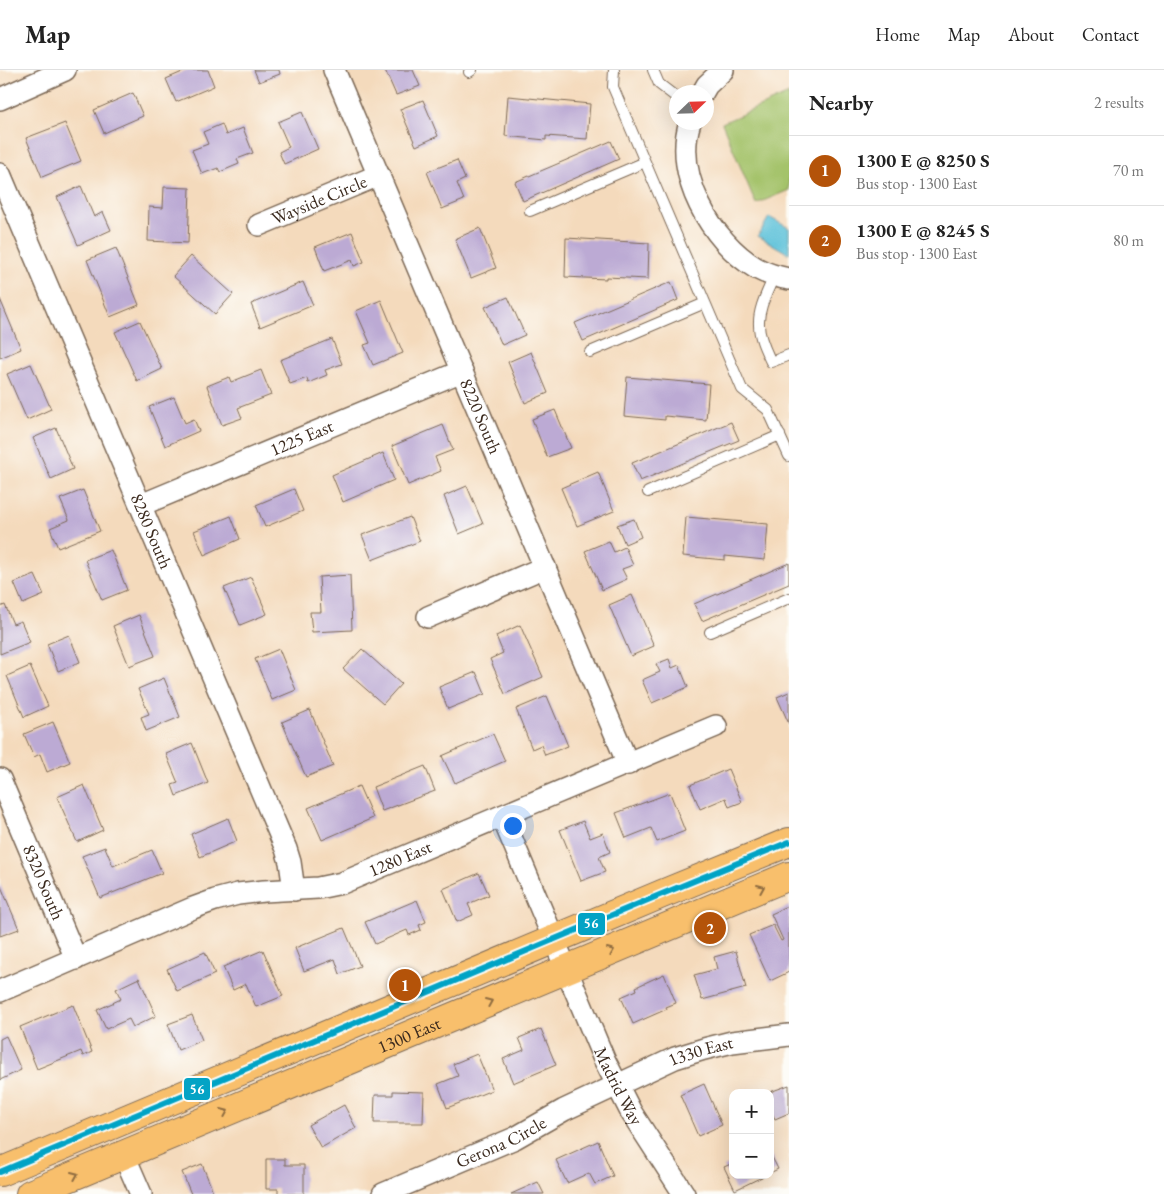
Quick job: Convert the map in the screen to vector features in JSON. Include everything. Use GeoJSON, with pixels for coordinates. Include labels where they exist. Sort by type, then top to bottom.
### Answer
{"type":"FeatureCollection","features":[{"type":"Feature","properties":{"kind":"main road","name":"1300 East"},"geometry":{"type":"LineString","coordinates":[[0,1172],[789,842]]}},
{"type":"Feature","properties":{"kind":"main road","name":"1300 East"},"geometry":{"type":"LineString","coordinates":[[30,1194],[789,876]]}},
{"type":"Feature","properties":{"kind":"street"},"geometry":{"type":"LineString","coordinates":[[0,99],[65,70]]}},
{"type":"Feature","properties":{"kind":"street","name":"8220 South"},"geometry":{"type":"LineString","coordinates":[[334,70],[628,764]]}},
{"type":"Feature","properties":{"kind":"street"},"geometry":{"type":"LineString","coordinates":[[707,85],[723,70]]}},
{"type":"Feature","properties":{"kind":"street"},"geometry":{"type":"LineString","coordinates":[[688,130],[686,154],[690,179],[699,203],[714,229],[726,244],[756,268],[782,278]]}},
{"type":"Feature","properties":{"kind":"street","name":"8280 South"},"geometry":{"type":"LineString","coordinates":[[0,174],[286,848],[294,890]]}},
{"type":"Feature","properties":{"kind":"street","name":"Wayside Circle"},"geometry":{"type":"LineString","coordinates":[[259,225],[379,175]]}},
{"type":"Feature","properties":{"kind":"street","name":"1225 East"},"geometry":{"type":"LineString","coordinates":[[141,505],[462,371]]}},
{"type":"Feature","properties":{"kind":"street"},"geometry":{"type":"LineString","coordinates":[[428,616],[545,567]]}},
{"type":"Feature","properties":{"kind":"street","name":"1280 East"},"geometry":{"type":"LineString","coordinates":[[0,991],[215,900],[238,894],[318,888],[342,883],[716,726]]}},
{"type":"Feature","properties":{"kind":"street","name":"8320 South"},"geometry":{"type":"LineString","coordinates":[[0,779],[76,959]]}},
{"type":"Feature","properties":{"kind":"street","name":"Madrid Way"},"geometry":{"type":"LineString","coordinates":[[502,816],[604,1059],[631,1112],[684,1194]]}},
{"type":"Feature","properties":{"kind":"street","name":"1330 East"},"geometry":{"type":"LineString","coordinates":[[617,1085],[675,1058],[704,1049],[732,1042],[789,1035]]}},
{"type":"Feature","properties":{"kind":"street","name":"Gerona Circle"},"geometry":{"type":"LineString","coordinates":[[383,1194],[516,1138],[564,1110],[617,1085]]}},
{"type":"Feature","properties":{"kind":"street"},"geometry":{"type":"LineString","coordinates":[[124,1155],[141,1194]]}},
{"type":"Feature","properties":{"kind":"lane"},"geometry":{"type":"LineString","coordinates":[[614,70],[613,87],[742,389],[768,410],[789,456]]}},
{"type":"Feature","properties":{"kind":"lane"},"geometry":{"type":"LineString","coordinates":[[653,70],[659,84],[669,92]]}},
{"type":"Feature","properties":{"kind":"lane"},"geometry":{"type":"LineString","coordinates":[[530,212],[645,162]]}},
{"type":"Feature","properties":{"kind":"lane"},"geometry":{"type":"LineString","coordinates":[[782,278],[760,310],[758,325],[771,362],[789,355]]}},
{"type":"Feature","properties":{"kind":"lane"},"geometry":{"type":"LineString","coordinates":[[590,352],[705,302]]}},
{"type":"Feature","properties":{"kind":"lane"},"geometry":{"type":"LineString","coordinates":[[648,492],[780,436]]}},
{"type":"Feature","properties":{"kind":"lane"},"geometry":{"type":"LineString","coordinates":[[710,632],[789,598]]}},
{"type":"Feature","properties":{"kind":"green space"},"geometry":{"type":"Polygon","coordinates":[[[789,94],[789,190],[756,204],[722,123],[789,94]]]}},
{"type":"Feature","properties":{"kind":"water"},"geometry":{"type":"Polygon","coordinates":[[[769,217],[789,228],[789,254],[758,236],[769,217]]]}},
{"type":"Feature","properties":{"kind":"building"},"geometry":{"type":"Polygon","coordinates":[[[187,70],[208,70],[214,86],[176,102],[166,79],[187,70]]]}},
{"type":"Feature","properties":{"kind":"building"},"geometry":{"type":"Polygon","coordinates":[[[254,70],[279,70],[280,74],[259,82],[254,70]]]}},
{"type":"Feature","properties":{"kind":"building"},"geometry":{"type":"Polygon","coordinates":[[[385,70],[413,70],[420,86],[396,95],[385,70]]]}},
{"type":"Feature","properties":{"kind":"building"},"geometry":{"type":"Polygon","coordinates":[[[133,93],[143,116],[104,133],[94,110],[133,93]]]}},
{"type":"Feature","properties":{"kind":"building"},"geometry":{"type":"Polygon","coordinates":[[[508,96],[590,104],[587,139],[546,136],[546,140],[505,136],[508,96]]]}},
{"type":"Feature","properties":{"kind":"building"},"geometry":{"type":"Polygon","coordinates":[[[423,100],[438,136],[416,146],[400,109],[423,100]]]}},
{"type":"Feature","properties":{"kind":"building"},"geometry":{"type":"Polygon","coordinates":[[[302,112],[318,149],[284,164],[279,152],[289,147],[278,122],[302,112]]]}},
{"type":"Feature","properties":{"kind":"building"},"geometry":{"type":"Polygon","coordinates":[[[65,123],[81,161],[42,177],[26,138],[65,123]]]}},
{"type":"Feature","properties":{"kind":"building"},"geometry":{"type":"Polygon","coordinates":[[[222,124],[226,135],[243,128],[253,153],[237,159],[239,164],[220,172],[218,168],[202,174],[192,150],[208,144],[203,132],[222,124]]]}},
{"type":"Feature","properties":{"kind":"building"},"geometry":{"type":"Polygon","coordinates":[[[611,141],[619,159],[523,201],[515,182],[611,141]]]}},
{"type":"Feature","properties":{"kind":"building"},"geometry":{"type":"Polygon","coordinates":[[[457,160],[465,179],[457,183],[464,200],[442,209],[427,172],[457,160]]]}},
{"type":"Feature","properties":{"kind":"building"},"geometry":{"type":"Polygon","coordinates":[[[81,186],[94,217],[103,212],[111,230],[78,245],[57,197],[81,186]]]}},
{"type":"Feature","properties":{"kind":"building"},"geometry":{"type":"Polygon","coordinates":[[[164,187],[190,188],[188,243],[148,241],[149,207],[163,208],[164,187]]]}},
{"type":"Feature","properties":{"kind":"building"},"geometry":{"type":"Polygon","coordinates":[[[480,228],[496,268],[471,278],[455,239],[480,228]]]}},
{"type":"Feature","properties":{"kind":"building"},"geometry":{"type":"Polygon","coordinates":[[[352,232],[364,262],[354,266],[352,260],[324,271],[315,247],[352,232]]]}},
{"type":"Feature","properties":{"kind":"building"},"geometry":{"type":"Polygon","coordinates":[[[566,238],[649,243],[648,279],[565,277],[566,238]]]}},
{"type":"Feature","properties":{"kind":"building"},"geometry":{"type":"Polygon","coordinates":[[[116,248],[139,305],[110,317],[87,260],[116,248]]]}},
{"type":"Feature","properties":{"kind":"building"},"geometry":{"type":"Polygon","coordinates":[[[191,256],[233,294],[215,314],[173,276],[191,256]]]}},
{"type":"Feature","properties":{"kind":"building"},"geometry":{"type":"Polygon","coordinates":[[[303,282],[313,305],[260,327],[251,304],[303,282]]]}},
{"type":"Feature","properties":{"kind":"building"},"geometry":{"type":"Polygon","coordinates":[[[671,282],[678,300],[583,341],[575,323],[671,282]]]}},
{"type":"Feature","properties":{"kind":"building"},"geometry":{"type":"Polygon","coordinates":[[[508,297],[525,335],[502,345],[485,307],[508,297]]]}},
{"type":"Feature","properties":{"kind":"building"},"geometry":{"type":"Polygon","coordinates":[[[0,299],[21,349],[0,358],[0,299]]]}},
{"type":"Feature","properties":{"kind":"building"},"geometry":{"type":"Polygon","coordinates":[[[381,300],[403,353],[373,365],[364,345],[370,343],[356,311],[381,300]]]}},
{"type":"Feature","properties":{"kind":"building"},"geometry":{"type":"Polygon","coordinates":[[[140,321],[162,369],[137,381],[115,332],[140,321]]]}},
{"type":"Feature","properties":{"kind":"building"},"geometry":{"type":"Polygon","coordinates":[[[332,339],[342,364],[325,370],[327,375],[308,383],[307,378],[290,384],[280,360],[332,339]]]}},
{"type":"Feature","properties":{"kind":"building"},"geometry":{"type":"Polygon","coordinates":[[[531,352],[548,393],[525,403],[508,362],[531,352]]]}},
{"type":"Feature","properties":{"kind":"building"},"geometry":{"type":"Polygon","coordinates":[[[31,364],[51,409],[27,420],[7,374],[31,364]]]}},
{"type":"Feature","properties":{"kind":"building"},"geometry":{"type":"Polygon","coordinates":[[[261,370],[271,395],[238,408],[242,418],[222,425],[207,386],[229,377],[231,382],[261,370]]]}},
{"type":"Feature","properties":{"kind":"building"},"geometry":{"type":"Polygon","coordinates":[[[627,377],[709,384],[706,420],[665,416],[665,420],[624,416],[627,377]]]}},
{"type":"Feature","properties":{"kind":"building"},"geometry":{"type":"Polygon","coordinates":[[[174,397],[185,423],[194,419],[199,431],[165,446],[149,407],[174,397]]]}},
{"type":"Feature","properties":{"kind":"building"},"geometry":{"type":"Polygon","coordinates":[[[555,410],[571,448],[547,457],[532,419],[555,410]]]}},
{"type":"Feature","properties":{"kind":"building"},"geometry":{"type":"Polygon","coordinates":[[[731,422],[739,440],[640,481],[632,463],[731,422]]]}},
{"type":"Feature","properties":{"kind":"building"},"geometry":{"type":"Polygon","coordinates":[[[443,425],[453,450],[435,457],[441,471],[408,485],[392,446],[443,425]]]}},
{"type":"Feature","properties":{"kind":"building"},"geometry":{"type":"Polygon","coordinates":[[[56,428],[73,469],[51,479],[33,438],[56,428]]]}},
{"type":"Feature","properties":{"kind":"building"},"geometry":{"type":"Polygon","coordinates":[[[383,453],[394,480],[343,502],[332,475],[383,453]]]}},
{"type":"Feature","properties":{"kind":"building"},"geometry":{"type":"Polygon","coordinates":[[[598,472],[614,511],[577,526],[561,488],[598,472]]]}},
{"type":"Feature","properties":{"kind":"building"},"geometry":{"type":"Polygon","coordinates":[[[467,486],[483,524],[459,534],[444,496],[467,486]]]}},
{"type":"Feature","properties":{"kind":"building"},"geometry":{"type":"Polygon","coordinates":[[[294,489],[303,511],[265,527],[256,505],[294,489]]]}},
{"type":"Feature","properties":{"kind":"building"},"geometry":{"type":"Polygon","coordinates":[[[83,490],[100,531],[58,548],[50,528],[69,520],[60,499],[83,490]]]}},
{"type":"Feature","properties":{"kind":"building"},"geometry":{"type":"Polygon","coordinates":[[[231,516],[240,539],[204,555],[194,531],[231,516]]]}},
{"type":"Feature","properties":{"kind":"building"},"geometry":{"type":"Polygon","coordinates":[[[410,517],[420,541],[372,560],[362,535],[410,517]]]}},
{"type":"Feature","properties":{"kind":"building"},"geometry":{"type":"Polygon","coordinates":[[[686,517],[768,524],[765,560],[725,556],[725,560],[683,556],[686,517]]]}},
{"type":"Feature","properties":{"kind":"building"},"geometry":{"type":"Polygon","coordinates":[[[634,519],[641,537],[625,544],[617,525],[634,519]]]}},
{"type":"Feature","properties":{"kind":"building"},"geometry":{"type":"Polygon","coordinates":[[[609,541],[614,552],[625,547],[633,565],[622,569],[627,579],[602,590],[585,551],[609,541]]]}},
{"type":"Feature","properties":{"kind":"building"},"geometry":{"type":"Polygon","coordinates":[[[111,550],[127,590],[102,600],[85,560],[111,550]]]}},
{"type":"Feature","properties":{"kind":"building"},"geometry":{"type":"Polygon","coordinates":[[[789,563],[789,584],[702,621],[694,604],[789,563]]]}},
{"type":"Feature","properties":{"kind":"building"},"geometry":{"type":"Polygon","coordinates":[[[35,575],[44,595],[23,604],[14,583],[35,575]]]}},
{"type":"Feature","properties":{"kind":"building"},"geometry":{"type":"Polygon","coordinates":[[[350,575],[352,630],[312,632],[310,612],[321,612],[319,577],[350,575]]]}},
{"type":"Feature","properties":{"kind":"building"},"geometry":{"type":"Polygon","coordinates":[[[251,577],[267,614],[240,625],[224,588],[251,577]]]}},
{"type":"Feature","properties":{"kind":"building"},"geometry":{"type":"Polygon","coordinates":[[[632,595],[654,646],[631,656],[609,605],[632,595]]]}},
{"type":"Feature","properties":{"kind":"building"},"geometry":{"type":"Polygon","coordinates":[[[5,605],[13,624],[21,621],[30,642],[0,654],[0,607],[5,605]]]}},
{"type":"Feature","properties":{"kind":"building"},"geometry":{"type":"Polygon","coordinates":[[[139,615],[155,656],[129,666],[113,626],[139,615]]]}},
{"type":"Feature","properties":{"kind":"building"},"geometry":{"type":"Polygon","coordinates":[[[520,625],[543,677],[505,694],[490,659],[503,653],[496,636],[520,625]]]}},
{"type":"Feature","properties":{"kind":"building"},"geometry":{"type":"Polygon","coordinates":[[[69,635],[80,662],[58,671],[47,644],[69,635]]]}},
{"type":"Feature","properties":{"kind":"building"},"geometry":{"type":"Polygon","coordinates":[[[279,649],[296,690],[272,700],[255,659],[279,649]]]}},
{"type":"Feature","properties":{"kind":"building"},"geometry":{"type":"Polygon","coordinates":[[[362,649],[401,684],[383,704],[343,669],[362,649]]]}},
{"type":"Feature","properties":{"kind":"building"},"geometry":{"type":"Polygon","coordinates":[[[669,659],[672,668],[679,665],[688,687],[652,703],[642,680],[660,672],[656,664],[669,659]]]}},
{"type":"Feature","properties":{"kind":"building"},"geometry":{"type":"Polygon","coordinates":[[[30,666],[48,706],[24,717],[7,676],[30,666]]]}},
{"type":"Feature","properties":{"kind":"building"},"geometry":{"type":"Polygon","coordinates":[[[476,672],[485,694],[448,709],[439,687],[476,672]]]}},
{"type":"Feature","properties":{"kind":"building"},"geometry":{"type":"Polygon","coordinates":[[[164,678],[180,717],[146,731],[141,717],[149,714],[138,689],[164,678]]]}},
{"type":"Feature","properties":{"kind":"building"},"geometry":{"type":"Polygon","coordinates":[[[789,692],[789,724],[777,697],[789,692]]]}},
{"type":"Feature","properties":{"kind":"building"},"geometry":{"type":"Polygon","coordinates":[[[547,696],[568,746],[545,755],[541,745],[532,749],[516,709],[547,696]]]}},
{"type":"Feature","properties":{"kind":"building"},"geometry":{"type":"Polygon","coordinates":[[[310,710],[333,766],[306,777],[282,722],[310,710]]]}},
{"type":"Feature","properties":{"kind":"building"},"geometry":{"type":"Polygon","coordinates":[[[53,722],[70,762],[47,772],[40,754],[34,757],[24,734],[53,722]]]}},
{"type":"Feature","properties":{"kind":"building"},"geometry":{"type":"Polygon","coordinates":[[[493,734],[505,761],[455,783],[442,756],[493,734]]]}},
{"type":"Feature","properties":{"kind":"building"},"geometry":{"type":"Polygon","coordinates":[[[192,743],[208,783],[176,796],[172,785],[178,783],[166,754],[192,743]]]}},
{"type":"Feature","properties":{"kind":"building"},"geometry":{"type":"Polygon","coordinates":[[[425,766],[435,791],[382,811],[373,787],[425,766]]]}},
{"type":"Feature","properties":{"kind":"building"},"geometry":{"type":"Polygon","coordinates":[[[728,769],[742,802],[729,807],[726,798],[700,809],[690,785],[728,769]]]}},
{"type":"Feature","properties":{"kind":"building"},"geometry":{"type":"Polygon","coordinates":[[[84,785],[103,830],[77,842],[57,797],[84,785]]]}},
{"type":"Feature","properties":{"kind":"building"},"geometry":{"type":"Polygon","coordinates":[[[359,786],[373,818],[322,840],[308,808],[359,786]]]}},
{"type":"Feature","properties":{"kind":"building"},"geometry":{"type":"Polygon","coordinates":[[[670,793],[685,831],[657,842],[651,828],[626,838],[616,813],[670,793]]]}},
{"type":"Feature","properties":{"kind":"building"},"geometry":{"type":"Polygon","coordinates":[[[228,818],[237,841],[200,857],[191,834],[228,818]]]}},
{"type":"Feature","properties":{"kind":"building"},"geometry":{"type":"Polygon","coordinates":[[[583,821],[590,838],[603,833],[610,852],[599,857],[605,872],[581,881],[560,830],[583,821]]]}},
{"type":"Feature","properties":{"kind":"building"},"geometry":{"type":"Polygon","coordinates":[[[105,847],[113,866],[152,850],[162,873],[100,898],[82,856],[105,847]]]}},
{"type":"Feature","properties":{"kind":"building"},"geometry":{"type":"Polygon","coordinates":[[[479,873],[489,895],[468,904],[473,915],[457,922],[443,889],[479,873]]]}},
{"type":"Feature","properties":{"kind":"building"},"geometry":{"type":"Polygon","coordinates":[[[0,884],[19,929],[0,936],[0,884]]]}},
{"type":"Feature","properties":{"kind":"building"},"geometry":{"type":"Polygon","coordinates":[[[417,900],[426,922],[419,925],[421,930],[409,935],[407,930],[375,944],[365,922],[417,900]]]}},
{"type":"Feature","properties":{"kind":"building"},"geometry":{"type":"Polygon","coordinates":[[[789,906],[789,972],[770,981],[749,935],[773,925],[781,941],[783,940],[771,914],[789,906]]]}},
{"type":"Feature","properties":{"kind":"building"},"geometry":{"type":"Polygon","coordinates":[[[344,928],[360,966],[340,974],[335,959],[304,971],[295,948],[344,928]]]}},
{"type":"Feature","properties":{"kind":"building"},"geometry":{"type":"Polygon","coordinates":[[[263,950],[283,996],[256,1007],[246,984],[233,990],[223,967],[263,950]]]}},
{"type":"Feature","properties":{"kind":"building"},"geometry":{"type":"Polygon","coordinates":[[[736,951],[746,988],[702,1000],[694,975],[717,969],[714,957],[736,951]]]}},
{"type":"Feature","properties":{"kind":"building"},"geometry":{"type":"Polygon","coordinates":[[[205,952],[215,974],[177,991],[167,969],[205,952]]]}},
{"type":"Feature","properties":{"kind":"building"},"geometry":{"type":"Polygon","coordinates":[[[664,974],[676,1003],[633,1024],[621,997],[637,990],[636,987],[664,974]]]}},
{"type":"Feature","properties":{"kind":"building"},"geometry":{"type":"Polygon","coordinates":[[[139,978],[156,1016],[133,1027],[129,1019],[106,1029],[97,1010],[121,999],[116,989],[139,978]]]}},
{"type":"Feature","properties":{"kind":"building"},"geometry":{"type":"Polygon","coordinates":[[[73,1005],[92,1052],[83,1056],[81,1051],[37,1069],[20,1027],[73,1005]]]}},
{"type":"Feature","properties":{"kind":"building"},"geometry":{"type":"Polygon","coordinates":[[[192,1015],[202,1040],[178,1050],[168,1024],[192,1015]]]}},
{"type":"Feature","properties":{"kind":"building"},"geometry":{"type":"Polygon","coordinates":[[[541,1029],[556,1065],[513,1083],[503,1059],[524,1050],[519,1038],[541,1029]]]}},
{"type":"Feature","properties":{"kind":"building"},"geometry":{"type":"Polygon","coordinates":[[[6,1036],[21,1070],[0,1080],[0,1039],[6,1036]]]}},
{"type":"Feature","properties":{"kind":"building"},"geometry":{"type":"Polygon","coordinates":[[[477,1054],[492,1090],[447,1108],[438,1084],[458,1076],[453,1064],[477,1054]]]}},
{"type":"Feature","properties":{"kind":"building"},"geometry":{"type":"Polygon","coordinates":[[[704,1084],[722,1125],[698,1136],[680,1095],[704,1084]]]}},
{"type":"Feature","properties":{"kind":"building"},"geometry":{"type":"Polygon","coordinates":[[[789,1085],[789,1113],[775,1119],[774,1117],[774,1091],[789,1085]]]}},
{"type":"Feature","properties":{"kind":"building"},"geometry":{"type":"Polygon","coordinates":[[[393,1091],[424,1092],[423,1123],[374,1123],[375,1095],[393,1095],[393,1091]]]}},
{"type":"Feature","properties":{"kind":"building"},"geometry":{"type":"Polygon","coordinates":[[[344,1105],[356,1128],[321,1148],[308,1125],[344,1105]]]}},
{"type":"Feature","properties":{"kind":"building"},"geometry":{"type":"Polygon","coordinates":[[[598,1141],[613,1176],[595,1184],[589,1173],[567,1183],[556,1160],[598,1141]]]}},
{"type":"Feature","properties":{"kind":"building"},"geometry":{"type":"Polygon","coordinates":[[[266,1159],[285,1159],[285,1165],[304,1165],[304,1194],[278,1194],[278,1189],[266,1189],[266,1159]]]}},
{"type":"Feature","properties":{"kind":"building"},"geometry":{"type":"Polygon","coordinates":[[[774,1161],[778,1169],[774,1171],[774,1161]]]}},
{"type":"Feature","properties":{"kind":"building"},"geometry":{"type":"Polygon","coordinates":[[[202,1164],[214,1194],[191,1194],[182,1172],[202,1164]]]}},
{"type":"Feature","properties":{"kind":"building"},"geometry":{"type":"Polygon","coordinates":[[[729,1165],[729,1177],[724,1167],[729,1165]]]}},
{"type":"Feature","properties":{"kind":"building"},"geometry":{"type":"Polygon","coordinates":[[[730,1179],[758,1179],[735,1190],[730,1179]]]}},
{"type":"Feature","properties":{"kind":"building"},"geometry":{"type":"Polygon","coordinates":[[[538,1182],[544,1194],[511,1194],[538,1182]]]}},
{"type":"Feature","properties":{"kind":"transit line","name":"56"},"geometry":{"type":"LineString","coordinates":[[0,1172],[789,842]]}},
{"type":"Feature","properties":{"kind":"place","name":"1300 E @ 8245 S"},"geometry":{"type":"Point","coordinates":[710,928]}},
{"type":"Feature","properties":{"kind":"place","name":"1300 E @ 8250 S"},"geometry":{"type":"Point","coordinates":[405,985]}}]}
